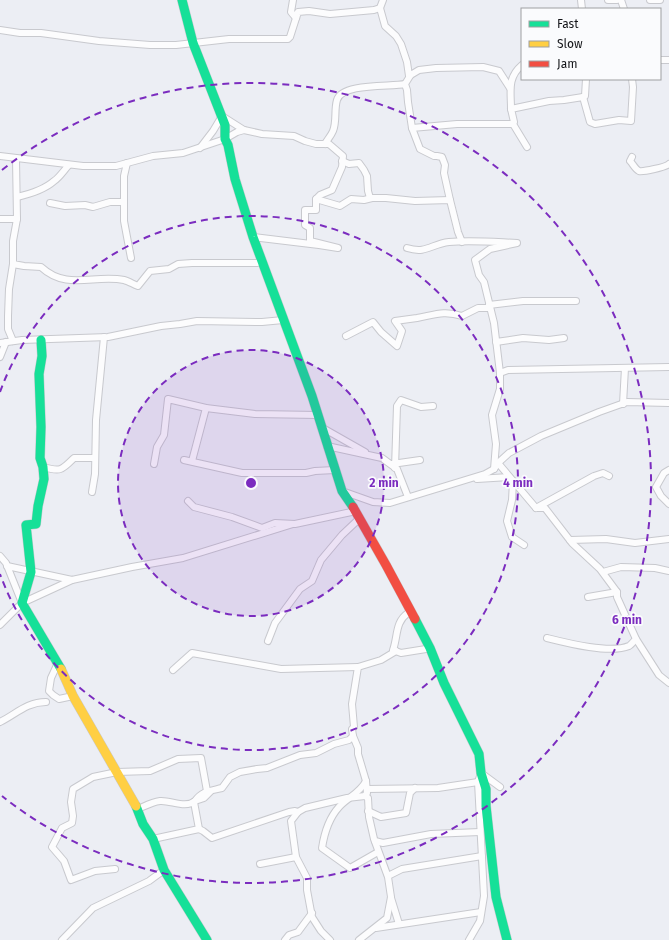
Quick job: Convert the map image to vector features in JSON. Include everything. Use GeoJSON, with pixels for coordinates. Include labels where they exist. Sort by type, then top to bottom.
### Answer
{"type":"FeatureCollection","features":[{"type":"Feature","properties":{"kind":"street"},"geometry":{"type":"LineString","coordinates":[[182,0],[193,43],[225,125],[225,139],[228,145],[235,179],[253,237],[318,415],[334,470],[342,490],[358,514],[430,648],[460,718],[479,754],[481,773],[486,788],[486,806],[496,897],[507,940]]}},
{"type":"Feature","properties":{"kind":"street"},"geometry":{"type":"LineString","coordinates":[[293,0],[291,12],[296,18]]}},
{"type":"Feature","properties":{"kind":"street"},"geometry":{"type":"LineString","coordinates":[[383,0],[380,8],[385,26],[396,36],[401,44],[410,76]]}},
{"type":"Feature","properties":{"kind":"street"},"geometry":{"type":"LineString","coordinates":[[608,0],[617,0]]}},
{"type":"Feature","properties":{"kind":"street"},"geometry":{"type":"LineString","coordinates":[[650,0],[660,0]]}},
{"type":"Feature","properties":{"kind":"street"},"geometry":{"type":"LineString","coordinates":[[0,30],[150,45],[176,45],[229,39],[288,39],[298,12],[303,11],[330,14],[374,10],[380,8]]}},
{"type":"Feature","properties":{"kind":"street"},"geometry":{"type":"LineString","coordinates":[[521,66],[513,75],[510,88],[511,109],[514,122],[512,124],[527,147]]}},
{"type":"Feature","properties":{"kind":"street"},"geometry":{"type":"LineString","coordinates":[[405,84],[410,76],[419,70],[436,68],[483,68],[499,71],[510,88]]}},
{"type":"Feature","properties":{"kind":"street"},"geometry":{"type":"LineString","coordinates":[[586,80],[585,96],[583,97],[590,122],[595,124],[619,120],[631,121],[632,80]]}},
{"type":"Feature","properties":{"kind":"street"},"geometry":{"type":"LineString","coordinates":[[405,84],[412,128],[420,149],[434,156],[442,157],[446,165],[444,173],[462,242]]}},
{"type":"Feature","properties":{"kind":"street"},"geometry":{"type":"LineString","coordinates":[[325,144],[333,132],[336,120],[337,100],[340,94],[347,90],[358,88],[405,84]]}},
{"type":"Feature","properties":{"kind":"street"},"geometry":{"type":"LineString","coordinates":[[511,109],[549,101],[583,97]]}},
{"type":"Feature","properties":{"kind":"street"},"geometry":{"type":"LineString","coordinates":[[222,116],[244,130],[262,134],[294,136],[305,141],[329,144],[339,152],[343,156],[340,175],[332,190],[316,199]]}},
{"type":"Feature","properties":{"kind":"street"},"geometry":{"type":"LineString","coordinates":[[200,148],[214,131],[222,116]]}},
{"type":"Feature","properties":{"kind":"street"},"geometry":{"type":"LineString","coordinates":[[412,128],[457,124],[512,124]]}},
{"type":"Feature","properties":{"kind":"street"},"geometry":{"type":"LineString","coordinates":[[0,156],[69,165],[107,166],[127,163],[153,156],[183,153],[225,139],[244,130]]}},
{"type":"Feature","properties":{"kind":"street"},"geometry":{"type":"LineString","coordinates":[[632,157],[630,161],[637,170],[643,172],[655,168],[658,169],[666,167],[669,164]]}},
{"type":"Feature","properties":{"kind":"street"},"geometry":{"type":"LineString","coordinates":[[0,357],[6,342],[8,329],[9,289],[13,264],[13,241],[17,219],[16,159]]}},
{"type":"Feature","properties":{"kind":"street"},"geometry":{"type":"LineString","coordinates":[[342,161],[348,164],[359,163],[364,170],[370,198]]}},
{"type":"Feature","properties":{"kind":"street"},"geometry":{"type":"LineString","coordinates":[[127,163],[124,176],[124,221],[131,258]]}},
{"type":"Feature","properties":{"kind":"street"},"geometry":{"type":"LineString","coordinates":[[17,197],[33,193],[44,188],[54,181],[69,165]]}},
{"type":"Feature","properties":{"kind":"street"},"geometry":{"type":"LineString","coordinates":[[316,199],[340,206],[352,199],[364,200],[370,198],[415,201],[450,200]]}},
{"type":"Feature","properties":{"kind":"street"},"geometry":{"type":"LineString","coordinates":[[253,237],[338,248],[310,241],[310,228],[304,225],[305,210],[316,210],[316,199]]}},
{"type":"Feature","properties":{"kind":"street"},"geometry":{"type":"LineString","coordinates":[[50,204],[66,206],[85,205],[94,207],[110,202],[124,202]]}},
{"type":"Feature","properties":{"kind":"street"},"geometry":{"type":"LineString","coordinates":[[0,218],[17,219]]}},
{"type":"Feature","properties":{"kind":"street"},"geometry":{"type":"LineString","coordinates":[[407,248],[417,251],[444,243],[462,242],[517,243],[490,249],[475,260],[479,275],[484,282],[494,323],[500,373],[500,389],[492,415],[496,444],[494,468]]}},
{"type":"Feature","properties":{"kind":"street"},"geometry":{"type":"LineString","coordinates":[[13,264],[41,267],[49,274],[66,280],[124,280],[138,286],[150,271],[169,269],[178,264],[257,263],[262,261]]}},
{"type":"Feature","properties":{"kind":"street"},"geometry":{"type":"LineString","coordinates":[[346,336],[373,322],[381,332],[397,346],[402,331],[395,321],[418,318],[434,313],[455,314],[462,316],[478,308],[524,301],[576,301]]}},
{"type":"Feature","properties":{"kind":"street"},"geometry":{"type":"LineString","coordinates":[[6,342],[104,337],[197,320],[262,322],[283,320]]}},
{"type":"Feature","properties":{"kind":"street"},"geometry":{"type":"LineString","coordinates":[[92,492],[95,474],[96,420],[104,337]]}},
{"type":"Feature","properties":{"kind":"street"},"geometry":{"type":"LineString","coordinates":[[496,342],[523,338],[549,340],[564,338]]}},
{"type":"Feature","properties":{"kind":"street"},"geometry":{"type":"LineString","coordinates":[[22,603],[31,572],[26,525],[36,524],[44,479],[43,467],[40,458],[41,427],[39,374],[42,356],[41,340]]}},
{"type":"Feature","properties":{"kind":"street"},"geometry":{"type":"LineString","coordinates":[[623,404],[625,368]]}},
{"type":"Feature","properties":{"kind":"street"},"geometry":{"type":"LineString","coordinates":[[500,373],[508,370],[669,368]]}},
{"type":"Feature","properties":{"kind":"street"},"geometry":{"type":"LineString","coordinates":[[154,464],[157,447],[164,435],[168,399],[206,408],[255,414],[318,415]]}},
{"type":"Feature","properties":{"kind":"street"},"geometry":{"type":"LineString","coordinates":[[394,465],[397,406],[401,400],[421,407],[433,406]]}},
{"type":"Feature","properties":{"kind":"street"},"geometry":{"type":"LineString","coordinates":[[342,490],[373,502],[390,502],[485,474],[494,468],[509,453],[541,436],[627,402],[647,402],[668,405]]}},
{"type":"Feature","properties":{"kind":"street"},"geometry":{"type":"LineString","coordinates":[[192,461],[206,408]]}},
{"type":"Feature","properties":{"kind":"street"},"geometry":{"type":"LineString","coordinates":[[321,427],[369,455]]}},
{"type":"Feature","properties":{"kind":"street"},"geometry":{"type":"LineString","coordinates":[[327,446],[382,458],[394,465],[408,497]]}},
{"type":"Feature","properties":{"kind":"street"},"geometry":{"type":"LineString","coordinates":[[43,467],[59,470],[66,467],[74,458],[95,458]]}},
{"type":"Feature","properties":{"kind":"street"},"geometry":{"type":"LineString","coordinates":[[184,460],[242,473],[306,473],[334,470]]}},
{"type":"Feature","properties":{"kind":"street"},"geometry":{"type":"LineString","coordinates":[[394,465],[420,460]]}},
{"type":"Feature","properties":{"kind":"street"},"geometry":{"type":"LineString","coordinates":[[498,463],[536,508],[545,508],[570,540],[603,572],[618,592],[617,597],[636,640],[659,675],[669,683]]}},
{"type":"Feature","properties":{"kind":"street"},"geometry":{"type":"LineString","coordinates":[[669,470],[664,474],[656,487],[661,496],[669,504]]}},
{"type":"Feature","properties":{"kind":"street"},"geometry":{"type":"LineString","coordinates":[[536,508],[594,476],[603,473],[609,476]]}},
{"type":"Feature","properties":{"kind":"street"},"geometry":{"type":"LineString","coordinates":[[469,479],[511,479]]}},
{"type":"Feature","properties":{"kind":"street"},"geometry":{"type":"LineString","coordinates":[[511,479],[512,500],[507,521],[512,538],[524,545]]}},
{"type":"Feature","properties":{"kind":"street"},"geometry":{"type":"LineString","coordinates":[[188,501],[194,507],[232,517],[262,528],[275,523],[293,524]]}},
{"type":"Feature","properties":{"kind":"street"},"geometry":{"type":"LineString","coordinates":[[0,625],[22,603],[72,580],[132,566],[183,558],[293,524],[358,514]]}},
{"type":"Feature","properties":{"kind":"street"},"geometry":{"type":"LineString","coordinates":[[268,640],[275,623],[300,589],[312,581],[321,560],[358,514]]}},
{"type":"Feature","properties":{"kind":"street"},"geometry":{"type":"LineString","coordinates":[[570,540],[606,539],[636,543],[669,539]]}},
{"type":"Feature","properties":{"kind":"street"},"geometry":{"type":"LineString","coordinates":[[0,557],[7,566],[22,603],[58,663],[73,696],[138,809],[143,824],[153,839],[164,870],[207,940]]}},
{"type":"Feature","properties":{"kind":"street"},"geometry":{"type":"LineString","coordinates":[[7,566],[72,580]]}},
{"type":"Feature","properties":{"kind":"street"},"geometry":{"type":"LineString","coordinates":[[603,572],[621,567],[655,568],[669,571]]}},
{"type":"Feature","properties":{"kind":"street"},"geometry":{"type":"LineString","coordinates":[[588,597],[618,592]]}},
{"type":"Feature","properties":{"kind":"street"},"geometry":{"type":"LineString","coordinates":[[396,651],[394,650],[397,640],[397,629],[401,618],[408,613]]}},
{"type":"Feature","properties":{"kind":"street"},"geometry":{"type":"LineString","coordinates":[[547,638],[598,648],[617,648],[629,646],[636,640]]}},
{"type":"Feature","properties":{"kind":"street"},"geometry":{"type":"LineString","coordinates":[[173,670],[192,653],[281,669],[358,667],[381,660],[396,651],[401,653],[426,648]]}},
{"type":"Feature","properties":{"kind":"street"},"geometry":{"type":"LineString","coordinates":[[46,702],[51,678],[58,663]]}},
{"type":"Feature","properties":{"kind":"street"},"geometry":{"type":"LineString","coordinates":[[358,667],[352,704],[354,727],[352,729],[366,781],[367,793],[365,796]]}},
{"type":"Feature","properties":{"kind":"street"},"geometry":{"type":"LineString","coordinates":[[49,691],[59,699]]}},
{"type":"Feature","properties":{"kind":"street"},"geometry":{"type":"LineString","coordinates":[[0,722],[13,715],[17,710],[29,705],[73,696]]}},
{"type":"Feature","properties":{"kind":"street"},"geometry":{"type":"LineString","coordinates":[[138,809],[154,802],[162,801],[193,804],[204,798],[209,791],[222,788],[230,777],[240,772],[267,768],[300,755],[316,753],[334,744],[349,740],[353,736]]}},
{"type":"Feature","properties":{"kind":"street"},"geometry":{"type":"LineString","coordinates":[[115,869],[95,871],[71,880],[64,862],[52,847],[62,828],[72,823],[71,802],[73,789],[93,777],[117,772],[150,771],[178,759],[201,758],[209,791]]}},
{"type":"Feature","properties":{"kind":"street"},"geometry":{"type":"LineString","coordinates":[[469,940],[480,921],[484,896],[478,782],[481,773]]}},
{"type":"Feature","properties":{"kind":"street"},"geometry":{"type":"LineString","coordinates":[[481,773],[500,787]]}},
{"type":"Feature","properties":{"kind":"street"},"geometry":{"type":"LineString","coordinates":[[366,781],[364,787],[338,807],[332,816],[324,835],[322,848],[350,868],[378,852]]}},
{"type":"Feature","properties":{"kind":"street"},"geometry":{"type":"LineString","coordinates":[[367,788],[438,788],[478,782]]}},
{"type":"Feature","properties":{"kind":"street"},"geometry":{"type":"LineString","coordinates":[[368,811],[381,817],[406,813],[410,793],[415,788]]}},
{"type":"Feature","properties":{"kind":"street"},"geometry":{"type":"LineString","coordinates":[[330,940],[318,927],[312,917],[307,890],[307,878],[296,857],[291,821],[298,812],[306,808],[352,797],[365,796]]}},
{"type":"Feature","properties":{"kind":"street"},"geometry":{"type":"LineString","coordinates":[[365,796],[368,798],[368,811],[374,841],[388,876],[391,897],[399,924]]}},
{"type":"Feature","properties":{"kind":"street"},"geometry":{"type":"LineString","coordinates":[[195,802],[199,830]]}},
{"type":"Feature","properties":{"kind":"street"},"geometry":{"type":"LineString","coordinates":[[153,839],[199,830],[203,831],[212,838],[289,812],[298,812]]}},
{"type":"Feature","properties":{"kind":"street"},"geometry":{"type":"LineString","coordinates":[[374,841],[384,843],[431,834],[480,832]]}},
{"type":"Feature","properties":{"kind":"street"},"geometry":{"type":"LineString","coordinates":[[388,876],[402,869],[482,856]]}},
{"type":"Feature","properties":{"kind":"street"},"geometry":{"type":"LineString","coordinates":[[260,864],[296,857]]}},
{"type":"Feature","properties":{"kind":"street"},"geometry":{"type":"LineString","coordinates":[[62,940],[93,908],[149,881],[164,870]]}},
{"type":"Feature","properties":{"kind":"street"},"geometry":{"type":"LineString","coordinates":[[359,940],[386,918],[391,897]]}},
{"type":"Feature","properties":{"kind":"street"},"geometry":{"type":"LineString","coordinates":[[374,929],[481,912]]}},
{"type":"Feature","properties":{"kind":"street"},"geometry":{"type":"LineString","coordinates":[[285,940],[289,935],[298,932],[312,913]]}},
{"type":"Feature","properties":{"kind":"traffic: fast"},"geometry":{"type":"LineString","coordinates":[[182,0],[193,43],[225,125],[225,139],[228,145],[235,179],[253,237],[312,396],[342,491],[353,507]]}},
{"type":"Feature","properties":{"kind":"traffic: fast"},"geometry":{"type":"LineString","coordinates":[[41,340],[42,356],[39,374],[41,427],[40,458],[43,467],[44,479],[36,524],[26,525],[31,572],[22,603],[61,669]]}},
{"type":"Feature","properties":{"kind":"traffic: fast"},"geometry":{"type":"LineString","coordinates":[[415,619],[430,648],[444,683],[479,754],[481,773],[486,789],[486,806],[496,897],[507,940]]}},
{"type":"Feature","properties":{"kind":"traffic: fast"},"geometry":{"type":"LineString","coordinates":[[136,806],[143,824],[153,839],[164,870],[207,940]]}},
{"type":"Feature","properties":{"kind":"traffic: slow"},"geometry":{"type":"LineString","coordinates":[[61,669],[73,696],[136,806]]}},
{"type":"Feature","properties":{"kind":"traffic: jam"},"geometry":{"type":"LineString","coordinates":[[353,507],[415,619]]}}]}
